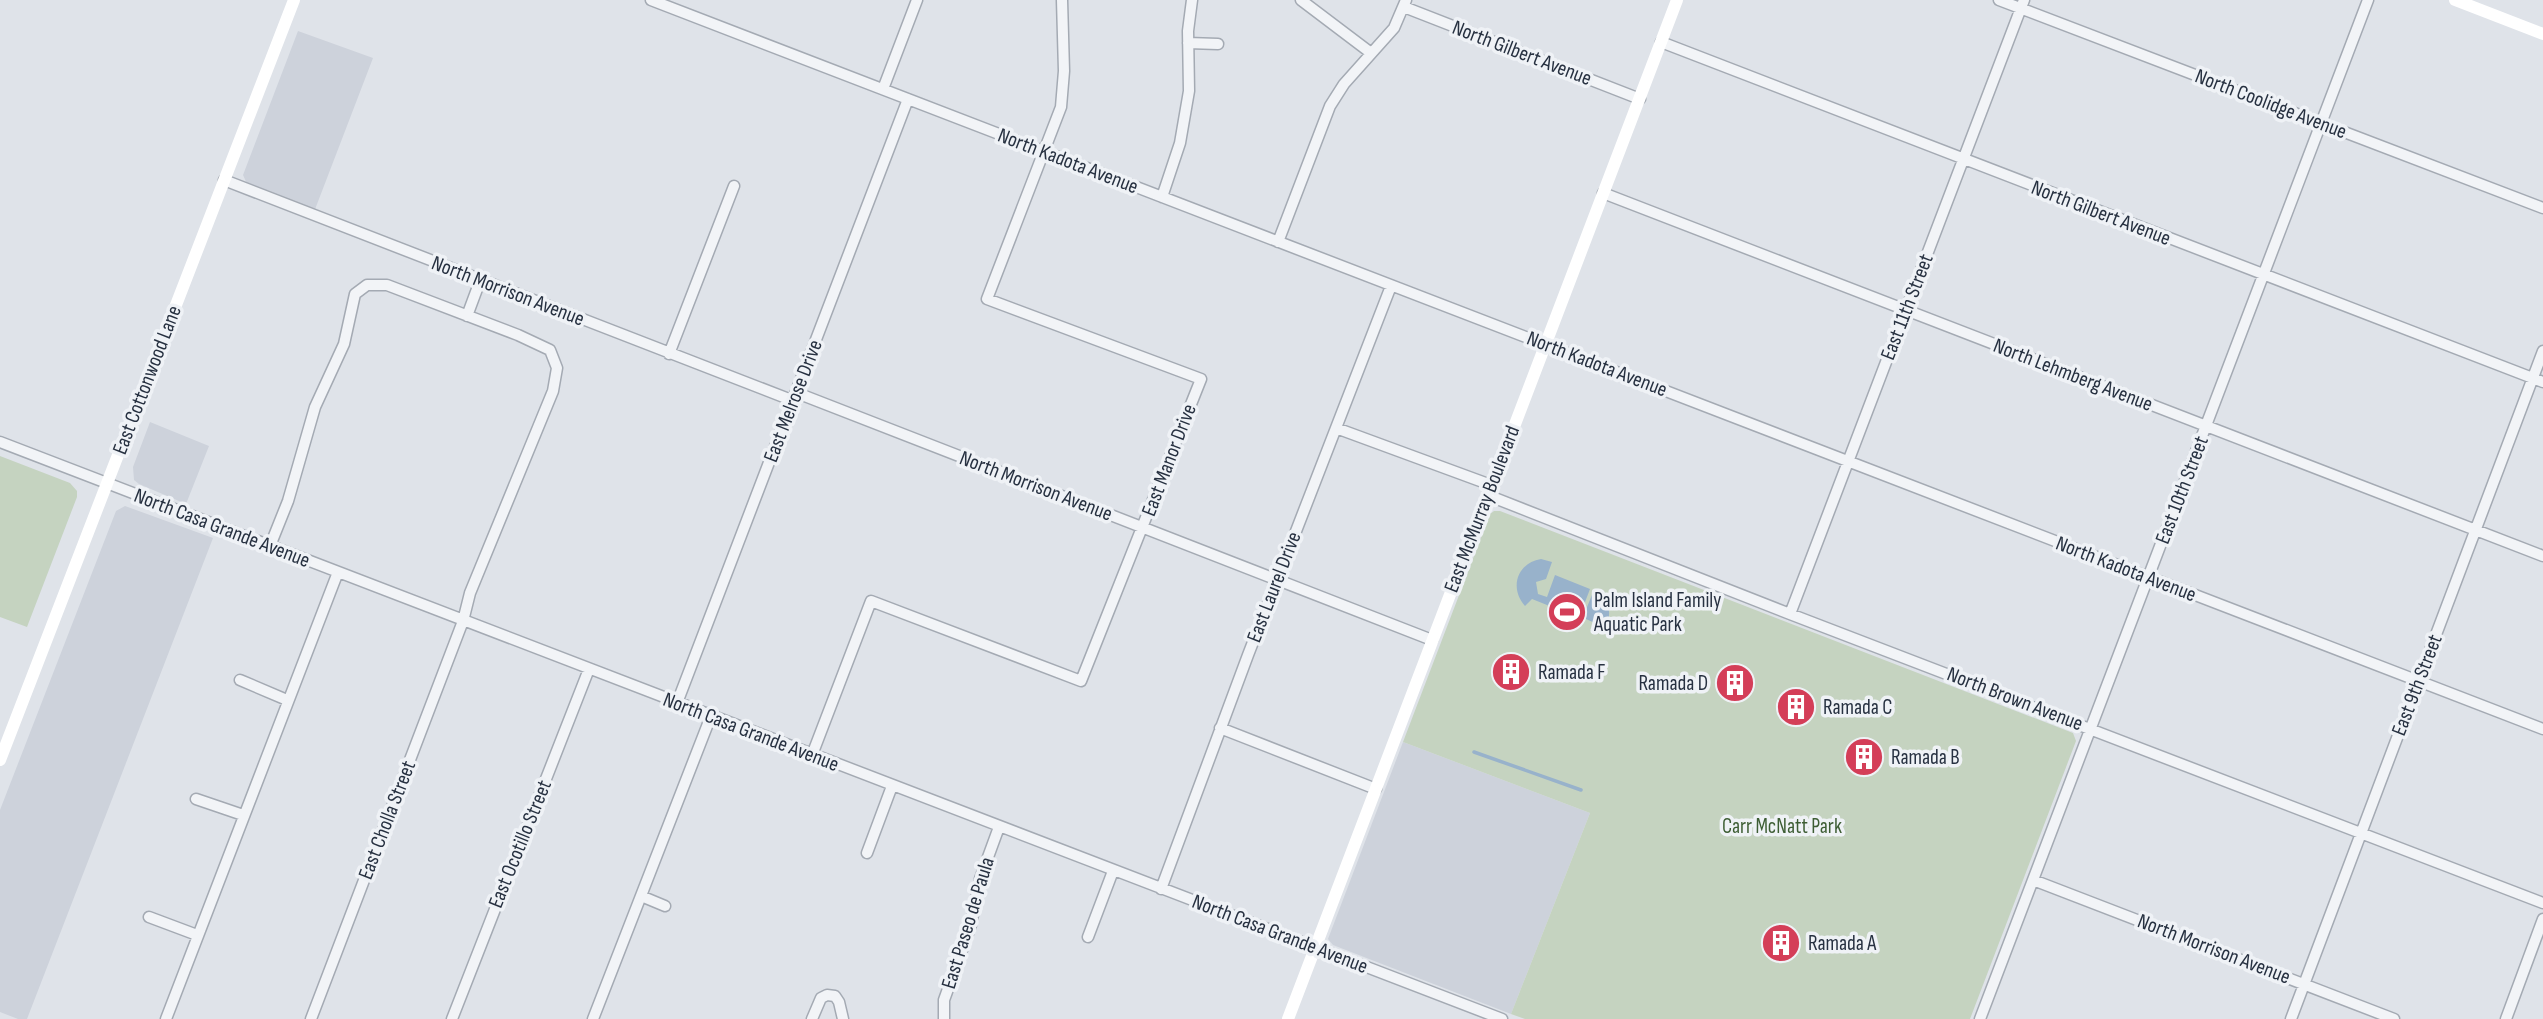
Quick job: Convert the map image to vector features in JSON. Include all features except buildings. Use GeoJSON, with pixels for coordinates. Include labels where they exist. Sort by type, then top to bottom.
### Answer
{"type":"FeatureCollection","features":[{"type":"Feature","properties":{"kind":"street","name":"East Cottonwood Lane"},"geometry":{"type":"LineString","coordinates":[[0,760],[293,0]]}},
{"type":"Feature","properties":{"kind":"street","name":"North Kadota Avenue"},"geometry":{"type":"LineString","coordinates":[[651,0],[2543,729]]}},
{"type":"Feature","properties":{"kind":"street"},"geometry":{"type":"LineString","coordinates":[[883,89],[917,0]]}},
{"type":"Feature","properties":{"kind":"street","name":"East Manor Drive"},"geometry":{"type":"LineString","coordinates":[[812,755],[871,601],[1082,681],[1201,379],[987,299],[1061,107],[1064,71],[1062,0]]}},
{"type":"Feature","properties":{"kind":"street"},"geometry":{"type":"LineString","coordinates":[[1162,197],[1182,130],[1189,91],[1188,43],[1192,0]]}},
{"type":"Feature","properties":{"kind":"street"},"geometry":{"type":"LineString","coordinates":[[1301,0],[1371,53]]}},
{"type":"Feature","properties":{"kind":"street","name":"East McMurray Boulevard"},"geometry":{"type":"LineString","coordinates":[[1288,1019],[1676,0]]}},
{"type":"Feature","properties":{"kind":"street","name":"North Coolidge Avenue"},"geometry":{"type":"LineString","coordinates":[[1999,0],[2023,4],[2321,124],[2543,208]]}},
{"type":"Feature","properties":{"kind":"street","name":"East 10th Street"},"geometry":{"type":"LineString","coordinates":[[1980,1019],[2368,0]]}},
{"type":"Feature","properties":{"kind":"street"},"geometry":{"type":"LineString","coordinates":[[2455,0],[2543,34]]}},
{"type":"Feature","properties":{"kind":"street"},"geometry":{"type":"LineString","coordinates":[[1278,242],[1331,106],[1344,84],[1394,28],[1405,4]]}},
{"type":"Feature","properties":{"kind":"street","name":"North Gilbert Avenue"},"geometry":{"type":"LineString","coordinates":[[1405,4],[1640,99]]}},
{"type":"Feature","properties":{"kind":"street","name":"East 11th Street"},"geometry":{"type":"LineString","coordinates":[[1790,614],[2023,4]]}},
{"type":"Feature","properties":{"kind":"street","name":"North Gilbert Avenue"},"geometry":{"type":"LineString","coordinates":[[1661,42],[2543,382]]}},
{"type":"Feature","properties":{"kind":"street"},"geometry":{"type":"LineString","coordinates":[[1188,43],[1217,44]]}},
{"type":"Feature","properties":{"kind":"street","name":"East Melrose Drive"},"geometry":{"type":"LineString","coordinates":[[677,703],[908,99]]}},
{"type":"Feature","properties":{"kind":"street","name":"North Morrison Avenue"},"geometry":{"type":"LineString","coordinates":[[224,180],[669,354],[795,397],[1143,527],[1432,640]]}},
{"type":"Feature","properties":{"kind":"street"},"geometry":{"type":"LineString","coordinates":[[669,354],[734,186]]}},
{"type":"Feature","properties":{"kind":"street","name":"North Lehmberg Avenue"},"geometry":{"type":"LineString","coordinates":[[1603,193],[2543,556]]}},
{"type":"Feature","properties":{"kind":"street"},"geometry":{"type":"LineString","coordinates":[[467,316],[480,281]]}},
{"type":"Feature","properties":{"kind":"street","name":"East Cholla Street"},"geometry":{"type":"LineString","coordinates":[[270,546],[288,501],[315,407],[344,344],[355,294],[367,285],[387,285],[550,350],[557,368],[553,391],[470,593],[463,621],[311,1019]]}},
{"type":"Feature","properties":{"kind":"street","name":"East Laurel Drive"},"geometry":{"type":"LineString","coordinates":[[1161,889],[1220,728],[1391,285]]}},
{"type":"Feature","properties":{"kind":"street","name":"East 9th Street"},"geometry":{"type":"LineString","coordinates":[[2291,1019],[2543,351]]}},
{"type":"Feature","properties":{"kind":"street","name":"North Brown Avenue"},"geometry":{"type":"LineString","coordinates":[[1336,428],[1790,614],[2543,903]]}},
{"type":"Feature","properties":{"kind":"street","name":"North Casa Grande Avenue"},"geometry":{"type":"LineString","coordinates":[[0,442],[1502,1019]]}},
{"type":"Feature","properties":{"kind":"street"},"geometry":{"type":"LineString","coordinates":[[166,1019],[338,572]]}},
{"type":"Feature","properties":{"kind":"street","name":"East Ocotillo Street"},"geometry":{"type":"LineString","coordinates":[[452,1019],[589,669]]}},
{"type":"Feature","properties":{"kind":"street"},"geometry":{"type":"LineString","coordinates":[[240,680],[287,699]]}},
{"type":"Feature","properties":{"kind":"street"},"geometry":{"type":"LineString","coordinates":[[593,1019],[711,716]]}},
{"type":"Feature","properties":{"kind":"street"},"geometry":{"type":"LineString","coordinates":[[1220,728],[1376,789]]}},
{"type":"Feature","properties":{"kind":"street"},"geometry":{"type":"LineString","coordinates":[[867,853],[892,786]]}},
{"type":"Feature","properties":{"kind":"street"},"geometry":{"type":"LineString","coordinates":[[196,799],[243,815]]}},
{"type":"Feature","properties":{"kind":"street","name":"East Paseo de Paula"},"geometry":{"type":"LineString","coordinates":[[944,1019],[944,1000],[971,925],[979,879],[999,827]]}},
{"type":"Feature","properties":{"kind":"street"},"geometry":{"type":"LineString","coordinates":[[1088,937],[1113,871]]}},
{"type":"Feature","properties":{"kind":"street","name":"North Morrison Avenue"},"geometry":{"type":"LineString","coordinates":[[2033,880],[2394,1019]]}},
{"type":"Feature","properties":{"kind":"street"},"geometry":{"type":"LineString","coordinates":[[641,896],[665,906]]}},
{"type":"Feature","properties":{"kind":"street"},"geometry":{"type":"LineString","coordinates":[[149,917],[197,935]]}},
{"type":"Feature","properties":{"kind":"street"},"geometry":{"type":"LineString","coordinates":[[2506,1019],[2543,919]]}},
{"type":"Feature","properties":{"kind":"street"},"geometry":{"type":"LineString","coordinates":[[812,1019],[821,998],[827,995],[835,996],[839,1002],[843,1019]]}},
{"type":"Feature","properties":{"kind":"shaded area"},"geometry":{"type":"Polygon","coordinates":[[[298,31],[373,58],[314,212],[248,186],[243,175],[298,31]]]}},
{"type":"Feature","properties":{"kind":"shaded area"},"geometry":{"type":"Polygon","coordinates":[[[150,422],[209,446],[186,504],[134,480],[133,467],[150,422]]]}},
{"type":"Feature","properties":{"kind":"shaded area"},"geometry":{"type":"Polygon","coordinates":[[[125,506],[213,538],[27,1019],[18,1019],[0,1012],[0,810],[116,511],[125,506]]]}},
{"type":"Feature","properties":{"kind":"shaded area"},"geometry":{"type":"Polygon","coordinates":[[[1403,742],[1590,813],[1511,1014],[1333,945],[1328,939],[1403,742]]]}},
{"type":"Feature","properties":{"kind":"green space"},"geometry":{"type":"Polygon","coordinates":[[[0,456],[70,483],[77,491],[27,627],[0,617],[0,456]]]}},
{"type":"Feature","properties":{"kind":"green space","name":"Carr McNatt Park"},"geometry":{"type":"Polygon","coordinates":[[[1500,511],[2073,733],[2076,741],[1970,1019],[1525,1019],[1511,1014],[1590,813],[1403,742],[1490,514],[1500,511]]]}},
{"type":"Feature","properties":{"kind":"water"},"geometry":{"type":"Polygon","coordinates":[[[1541,559],[1552,562],[1546,579],[1536,582],[1538,594],[1547,597],[1555,575],[1590,589],[1582,610],[1585,612],[1594,590],[1603,597],[1608,606],[1606,628],[1577,615],[1570,632],[1552,625],[1557,609],[1532,599],[1525,606],[1517,592],[1518,577],[1526,566],[1541,559]]]}},
{"type":"Feature","properties":{"kind":"waterway"},"geometry":{"type":"LineString","coordinates":[[1474,752],[1581,790]]}},
{"type":"Feature","properties":{"kind":"place","name":"Palm Island Family Aquatic Park"},"geometry":{"type":"Point","coordinates":[1567,612]}},
{"type":"Feature","properties":{"kind":"place","name":"Ramada F"},"geometry":{"type":"Point","coordinates":[1511,672]}},
{"type":"Feature","properties":{"kind":"place","name":"Ramada D"},"geometry":{"type":"Point","coordinates":[1735,683]}},
{"type":"Feature","properties":{"kind":"place","name":"Ramada C"},"geometry":{"type":"Point","coordinates":[1796,707]}},
{"type":"Feature","properties":{"kind":"place","name":"Ramada B"},"geometry":{"type":"Point","coordinates":[1864,757]}},
{"type":"Feature","properties":{"kind":"place","name":"Ramada A"},"geometry":{"type":"Point","coordinates":[1781,943]}}]}
